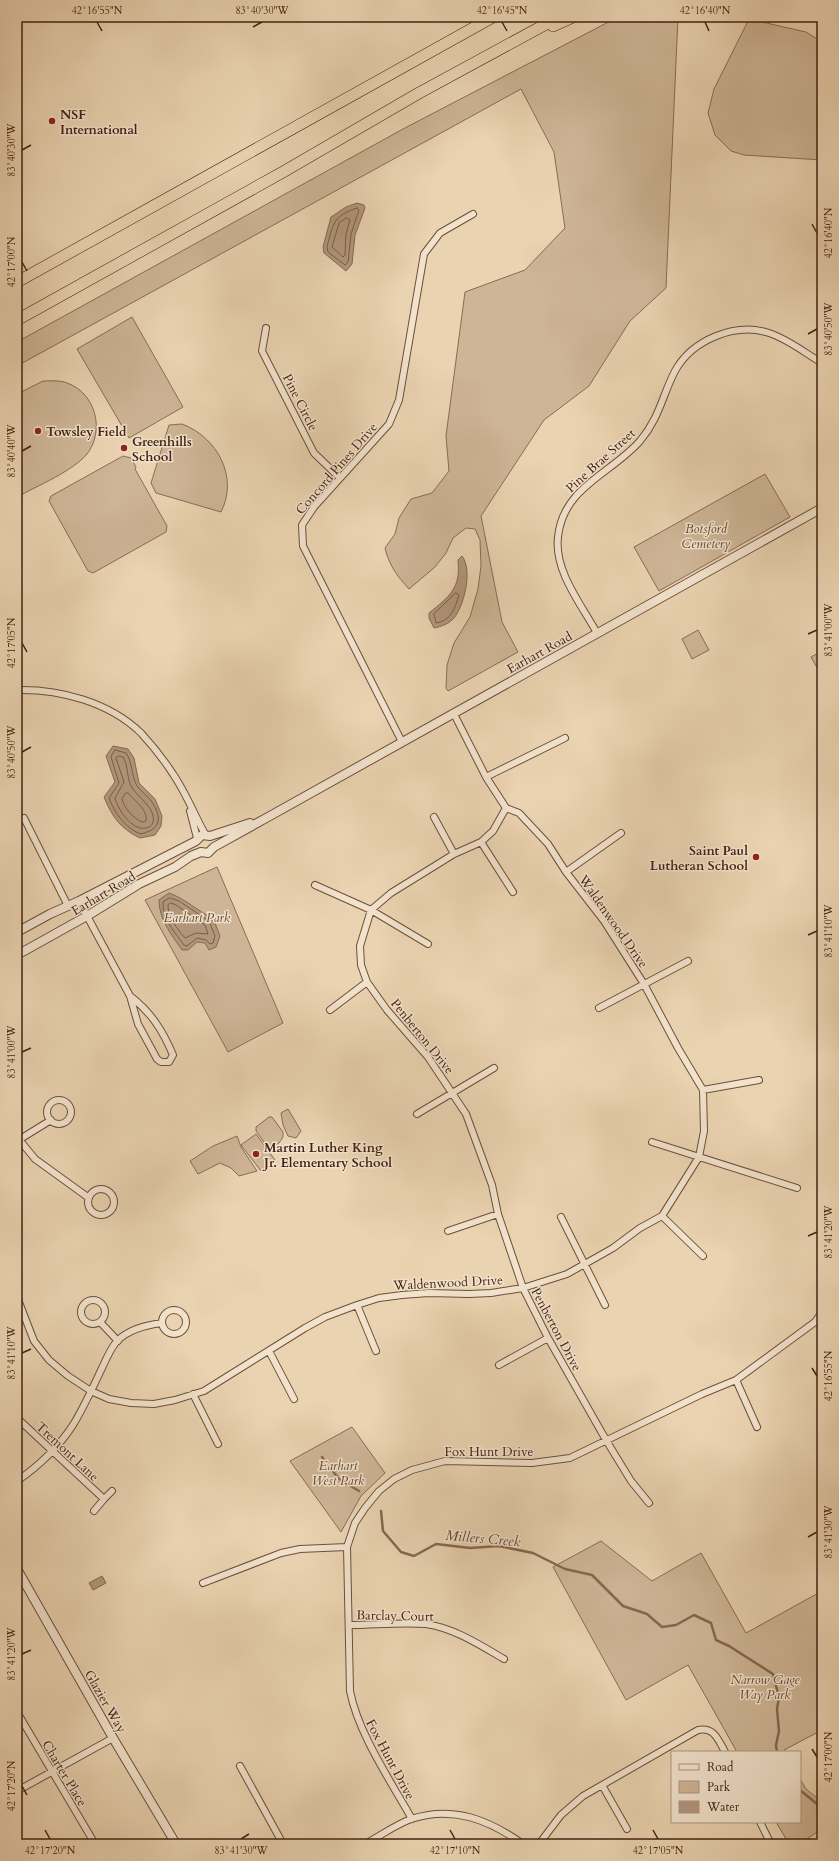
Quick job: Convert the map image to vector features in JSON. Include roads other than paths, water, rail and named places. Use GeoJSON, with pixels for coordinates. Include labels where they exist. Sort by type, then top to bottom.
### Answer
{"type":"FeatureCollection","features":[{"type":"Feature","properties":{"kind":"highway"},"geometry":{"type":"LineString","coordinates":[[17,282],[493,17]]}},
{"type":"Feature","properties":{"kind":"highway"},"geometry":{"type":"LineString","coordinates":[[17,320],[283,172],[419,93],[559,17]]}},
{"type":"Feature","properties":{"kind":"highway"},"geometry":{"type":"LineString","coordinates":[[508,45],[573,17]]}},
{"type":"Feature","properties":{"kind":"street","name":"Concord Pines Drive"},"geometry":{"type":"LineString","coordinates":[[402,742],[303,546],[302,525],[314,507],[388,424],[399,400],[424,254],[440,233],[473,214]]}},
{"type":"Feature","properties":{"kind":"street","name":"Pine Circle"},"geometry":{"type":"LineString","coordinates":[[266,328],[262,351],[314,452],[340,478]]}},
{"type":"Feature","properties":{"kind":"street","name":"Pine Brae Street"},"geometry":{"type":"LineString","coordinates":[[598,633],[568,582],[559,558],[558,536],[561,523],[570,502],[578,492],[627,454],[648,430],[659,412],[675,371],[681,362],[708,340],[732,332],[746,330],[770,333],[822,363]]}},
{"type":"Feature","properties":{"kind":"street","name":"Earhart Road"},"geometry":{"type":"LineString","coordinates":[[17,955],[87,916],[139,884],[201,852],[208,852],[214,847],[822,508]]}},
{"type":"Feature","properties":{"kind":"street"},"geometry":{"type":"LineString","coordinates":[[17,690],[37,689],[67,694],[106,709],[141,733],[158,753],[174,776],[185,796],[202,837],[214,841],[214,847]]}},
{"type":"Feature","properties":{"kind":"street","name":"Waldenwood Drive"},"geometry":{"type":"LineString","coordinates":[[17,1297],[34,1341],[49,1360],[68,1376],[90,1391],[109,1399],[131,1403],[154,1404],[175,1400],[204,1391],[325,1317],[357,1305],[379,1298],[429,1292],[469,1294],[491,1293],[523,1288],[567,1274],[613,1248],[640,1228],[662,1216],[699,1157],[704,1131],[703,1090],[678,1048],[644,984],[604,921],[566,872],[548,844],[519,814],[506,808],[486,777],[454,714]]}},
{"type":"Feature","properties":{"kind":"street"},"geometry":{"type":"LineString","coordinates":[[486,777],[565,738]]}},
{"type":"Feature","properties":{"kind":"street"},"geometry":{"type":"LineString","coordinates":[[371,910],[391,893],[454,854],[481,842],[493,831],[506,808]]}},
{"type":"Feature","properties":{"kind":"street","name":"Earhart Road"},"geometry":{"type":"LineString","coordinates":[[17,932],[202,837],[268,817]]}},
{"type":"Feature","properties":{"kind":"street"},"geometry":{"type":"LineString","coordinates":[[434,817],[454,854]]}},
{"type":"Feature","properties":{"kind":"street"},"geometry":{"type":"LineString","coordinates":[[24,818],[68,906]]}},
{"type":"Feature","properties":{"kind":"street","name":"Waldenwood Drive"},"geometry":{"type":"LineString","coordinates":[[566,872],[621,832]]}},
{"type":"Feature","properties":{"kind":"street"},"geometry":{"type":"LineString","coordinates":[[201,852],[197,847],[202,837]]}},
{"type":"Feature","properties":{"kind":"street"},"geometry":{"type":"LineString","coordinates":[[481,842],[513,892]]}},
{"type":"Feature","properties":{"kind":"street"},"geometry":{"type":"LineString","coordinates":[[315,885],[371,910],[428,944]]}},
{"type":"Feature","properties":{"kind":"street"},"geometry":{"type":"LineString","coordinates":[[79,901],[130,996],[138,1024],[157,1059],[161,1062],[169,1062],[173,1055],[151,1015],[144,1007],[130,996]]}},
{"type":"Feature","properties":{"kind":"street","name":"Penberton Drive"},"geometry":{"type":"LineString","coordinates":[[371,910],[360,946],[361,965],[367,982],[388,1010],[428,1057],[466,1114],[492,1185],[498,1214],[523,1288],[548,1338],[606,1440],[631,1481],[649,1503]]}},
{"type":"Feature","properties":{"kind":"street","name":"Waldenwood Drive"},"geometry":{"type":"LineString","coordinates":[[599,1008],[688,960]]}},
{"type":"Feature","properties":{"kind":"street"},"geometry":{"type":"LineString","coordinates":[[330,1010],[367,982]]}},
{"type":"Feature","properties":{"kind":"street"},"geometry":{"type":"LineString","coordinates":[[417,1114],[494,1068]]}},
{"type":"Feature","properties":{"kind":"street"},"geometry":{"type":"LineString","coordinates":[[703,1090],[759,1080]]}},
{"type":"Feature","properties":{"kind":"street"},"geometry":{"type":"LineString","coordinates":[[51,1120],[18,1139],[35,1159],[89,1198]]}},
{"type":"Feature","properties":{"kind":"street"},"geometry":{"type":"LineString","coordinates":[[652,1142],[798,1188]]}},
{"type":"Feature","properties":{"kind":"street"},"geometry":{"type":"LineString","coordinates":[[99,1189],[108,1191],[113,1198],[113,1206],[108,1213],[100,1215],[93,1213],[88,1206],[89,1198],[99,1189]]}},
{"type":"Feature","properties":{"kind":"street"},"geometry":{"type":"LineString","coordinates":[[448,1231],[498,1214]]}},
{"type":"Feature","properties":{"kind":"street"},"geometry":{"type":"LineString","coordinates":[[662,1216],[703,1256]]}},
{"type":"Feature","properties":{"kind":"street"},"geometry":{"type":"LineString","coordinates":[[562,1217],[605,1305]]}},
{"type":"Feature","properties":{"kind":"street"},"geometry":{"type":"LineString","coordinates":[[357,1305],[376,1351]]}},
{"type":"Feature","properties":{"kind":"street"},"geometry":{"type":"LineString","coordinates":[[171,1310],[183,1313],[187,1321],[185,1328],[176,1335],[165,1330],[162,1323],[164,1315],[171,1310]]}},
{"type":"Feature","properties":{"kind":"street","name":"Fox Hunt Drive"},"geometry":{"type":"LineString","coordinates":[[412,1819],[361,1727],[353,1710],[350,1690],[348,1668],[349,1625],[347,1547],[355,1523],[374,1496],[394,1479],[412,1470],[446,1461],[553,1461],[570,1458],[586,1452],[606,1440],[702,1394],[736,1380],[815,1322],[822,1312]]}},
{"type":"Feature","properties":{"kind":"street"},"geometry":{"type":"LineString","coordinates":[[100,1322],[118,1341]]}},
{"type":"Feature","properties":{"kind":"street"},"geometry":{"type":"LineString","coordinates":[[17,1481],[38,1466],[54,1451],[73,1424],[109,1354],[118,1341],[131,1331],[146,1324],[162,1323]]}},
{"type":"Feature","properties":{"kind":"street"},"geometry":{"type":"LineString","coordinates":[[499,1365],[548,1338]]}},
{"type":"Feature","properties":{"kind":"street"},"geometry":{"type":"LineString","coordinates":[[268,1351],[294,1398]]}},
{"type":"Feature","properties":{"kind":"street"},"geometry":{"type":"LineString","coordinates":[[736,1380],[757,1427]]}},
{"type":"Feature","properties":{"kind":"street"},"geometry":{"type":"LineString","coordinates":[[193,1394],[218,1444]]}},
{"type":"Feature","properties":{"kind":"street","name":"Tremont Lane"},"geometry":{"type":"LineString","coordinates":[[17,1418],[54,1451],[104,1500]]}},
{"type":"Feature","properties":{"kind":"street"},"geometry":{"type":"LineString","coordinates":[[94,1511],[112,1491]]}},
{"type":"Feature","properties":{"kind":"street"},"geometry":{"type":"LineString","coordinates":[[203,1583],[281,1552],[300,1549],[347,1547]]}},
{"type":"Feature","properties":{"kind":"street","name":"Glazier Way"},"geometry":{"type":"LineString","coordinates":[[17,1569],[113,1738],[176,1844]]}},
{"type":"Feature","properties":{"kind":"street","name":"Barclay Court"},"geometry":{"type":"LineString","coordinates":[[349,1625],[426,1624],[446,1629],[471,1640],[504,1659]]}},
{"type":"Feature","properties":{"kind":"street","name":"Charter Place"},"geometry":{"type":"LineString","coordinates":[[17,1712],[51,1772],[95,1844]]}},
{"type":"Feature","properties":{"kind":"street"},"geometry":{"type":"LineString","coordinates":[[539,1844],[561,1815],[583,1796],[698,1730],[711,1730],[717,1737],[724,1751]]}},
{"type":"Feature","properties":{"kind":"street"},"geometry":{"type":"LineString","coordinates":[[17,1791],[113,1738]]}},
{"type":"Feature","properties":{"kind":"street"},"geometry":{"type":"LineString","coordinates":[[240,1766],[283,1844]]}},
{"type":"Feature","properties":{"kind":"street"},"geometry":{"type":"LineString","coordinates":[[602,1785],[627,1829]]}},
{"type":"Feature","properties":{"kind":"street"},"geometry":{"type":"LineString","coordinates":[[369,1843],[412,1819],[433,1815],[455,1814],[478,1818],[504,1830],[523,1844]]}},
{"type":"Feature","properties":{"kind":"street"},"geometry":{"type":"LineString","coordinates":[[760,1823],[771,1844]]}},
{"type":"Feature","properties":{"kind":"street"},"geometry":{"type":"LineString","coordinates":[[817,1844],[822,1840]]}},
{"type":"Feature","properties":{"kind":"water"},"geometry":{"type":"Polygon","coordinates":[[[357,203],[364,205],[365,208],[355,235],[352,264],[346,271],[324,253],[323,247],[331,217],[346,207],[357,203]]]}},
{"type":"Feature","properties":{"kind":"water"},"geometry":{"type":"Polygon","coordinates":[[[462,556],[467,570],[467,579],[461,605],[452,620],[440,627],[434,628],[429,618],[429,613],[448,596],[456,585],[458,578],[458,560],[462,556]]]}},
{"type":"Feature","properties":{"kind":"water"},"geometry":{"type":"Polygon","coordinates":[[[113,746],[128,749],[134,758],[139,783],[155,799],[162,816],[161,826],[155,835],[140,838],[127,831],[118,822],[107,804],[104,797],[115,782],[106,756],[113,746]]]}},
{"type":"Feature","properties":{"kind":"water"},"geometry":{"type":"Polygon","coordinates":[[[169,893],[181,898],[213,918],[220,936],[216,947],[209,950],[205,943],[197,942],[188,950],[182,950],[166,926],[161,914],[159,900],[169,893]]]}},
{"type":"Feature","properties":{"kind":"water"},"geometry":{"type":"Polygon","coordinates":[[[102,1576],[106,1583],[93,1590],[89,1583],[102,1576]]]}},
{"type":"Feature","properties":{"kind":"waterway","name":"Millers Creek"},"geometry":{"type":"LineString","coordinates":[[322,1457],[339,1479],[359,1491]]}},
{"type":"Feature","properties":{"kind":"waterway","name":"Millers Creek"},"geometry":{"type":"LineString","coordinates":[[381,1511],[383,1531],[401,1552],[414,1556],[436,1544],[470,1548],[499,1546],[533,1553],[565,1569],[592,1575],[623,1606],[647,1614],[662,1627],[676,1625],[694,1615],[711,1623],[716,1640],[729,1646],[773,1674],[779,1697],[777,1709],[779,1731],[776,1745],[777,1751]]}},
{"type":"Feature","properties":{"kind":"waterway","name":"Millers Creek"},"geometry":{"type":"LineString","coordinates":[[801,1791],[822,1808]]}},
{"type":"Feature","properties":{"kind":"place","name":"NSF International"},"geometry":{"type":"Point","coordinates":[52,121]}},
{"type":"Feature","properties":{"kind":"place","name":"Towsley Field"},"geometry":{"type":"Point","coordinates":[38,431]}},
{"type":"Feature","properties":{"kind":"place","name":"Greenhills School"},"geometry":{"type":"Point","coordinates":[124,448]}},
{"type":"Feature","properties":{"kind":"place","name":"Saint Paul Lutheran School"},"geometry":{"type":"Point","coordinates":[756,857]}},
{"type":"Feature","properties":{"kind":"place","name":"Martin Luther King Jr. Elementary School"},"geometry":{"type":"Point","coordinates":[256,1154]}},
{"type":"Feature","properties":{"kind":"park label","name":"Botsford Cemetery"},"geometry":{"type":"Point","coordinates":[706,536]}},
{"type":"Feature","properties":{"kind":"park label","name":"Earhart Park"},"geometry":{"type":"Point","coordinates":[197,917]}},
{"type":"Feature","properties":{"kind":"park label","name":"Earhart West Park"},"geometry":{"type":"Point","coordinates":[338,1472]}},
{"type":"Feature","properties":{"kind":"park label","name":"Narrow Gage Way Park"},"geometry":{"type":"Point","coordinates":[765,1686]}}]}
